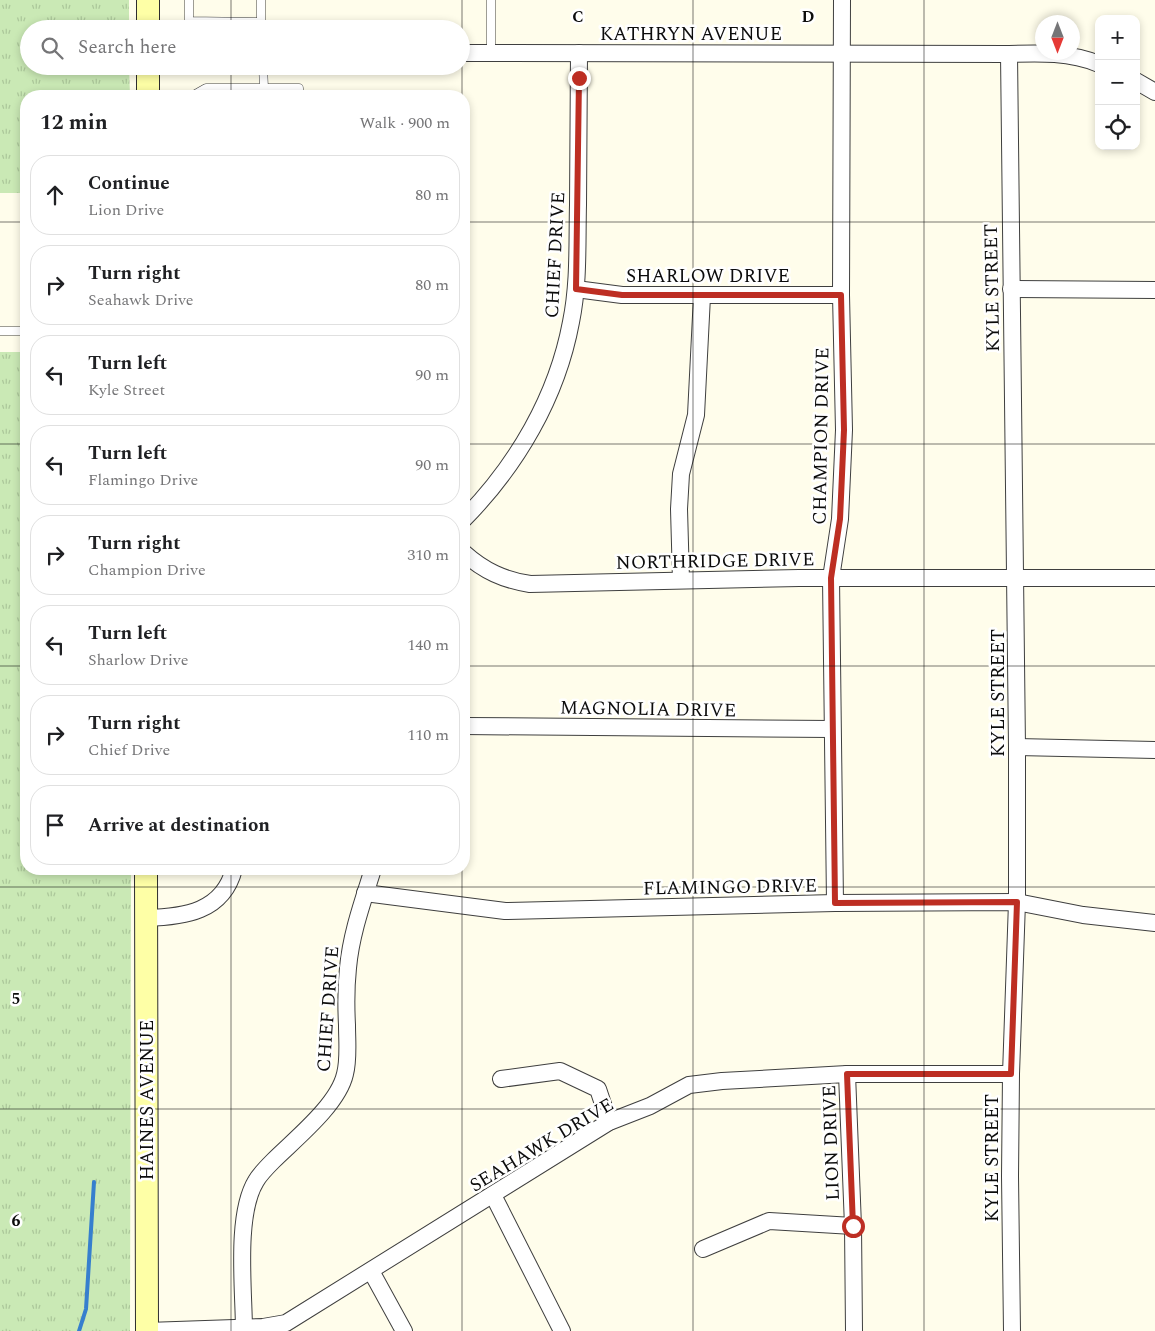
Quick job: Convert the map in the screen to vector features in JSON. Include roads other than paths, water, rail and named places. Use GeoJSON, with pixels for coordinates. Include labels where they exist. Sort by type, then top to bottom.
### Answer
{"type":"FeatureCollection","features":[{"type":"Feature","properties":{"kind":"main road"},"geometry":{"type":"LineString","coordinates":[[148,0],[148,20]]}},
{"type":"Feature","properties":{"kind":"main road"},"geometry":{"type":"LineString","coordinates":[[148,75],[148,90]]}},
{"type":"Feature","properties":{"kind":"main road","name":"HAINES AVENUE"},"geometry":{"type":"LineString","coordinates":[[146,875],[147,1331]]}},
{"type":"Feature","properties":{"kind":"street","name":"CHAMPION DRIVE"},"geometry":{"type":"LineString","coordinates":[[835,903],[831,578],[840,519],[844,430],[841,295],[842,0]]}},
{"type":"Feature","properties":{"kind":"street","name":"KATHRYN AVENUE"},"geometry":{"type":"LineString","coordinates":[[470,53],[1052,53],[1086,58],[1095,62]]}},
{"type":"Feature","properties":{"kind":"street","name":"CHIEF DRIVE"},"geometry":{"type":"LineString","coordinates":[[470,513],[486,497],[509,468],[522,446],[552,387],[568,333],[576,289],[579,53]]}},
{"type":"Feature","properties":{"kind":"street","name":"KYLE STREET"},"geometry":{"type":"LineString","coordinates":[[1009,54],[1017,747],[1017,902],[1011,1074],[1010,1176],[1012,1331]]}},
{"type":"Feature","properties":{"kind":"street"},"geometry":{"type":"LineString","coordinates":[[1140,83],[1155,92]]}},
{"type":"Feature","properties":{"kind":"street","name":"SHARLOW DRIVE"},"geometry":{"type":"LineString","coordinates":[[576,289],[622,295],[841,295]]}},
{"type":"Feature","properties":{"kind":"street"},"geometry":{"type":"LineString","coordinates":[[1011,289],[1155,290]]}},
{"type":"Feature","properties":{"kind":"street"},"geometry":{"type":"LineString","coordinates":[[681,580],[679,509],[681,474],[696,415],[702,296]]}},
{"type":"Feature","properties":{"kind":"street","name":"NORTHRIDGE DRIVE"},"geometry":{"type":"LineString","coordinates":[[470,558],[482,568],[497,576],[530,584],[831,578],[1155,578]]}},
{"type":"Feature","properties":{"kind":"street","name":"MAGNOLIA DRIVE"},"geometry":{"type":"LineString","coordinates":[[470,726],[832,729]]}},
{"type":"Feature","properties":{"kind":"street"},"geometry":{"type":"LineString","coordinates":[[1017,747],[1155,750]]}},
{"type":"Feature","properties":{"kind":"street"},"geometry":{"type":"LineString","coordinates":[[146,918],[183,915],[201,910],[214,902],[225,890],[232,875]]}},
{"type":"Feature","properties":{"kind":"street","name":"CHIEF DRIVE"},"geometry":{"type":"LineString","coordinates":[[244,1329],[243,1230],[245,1210],[255,1181],[316,1120],[336,1095],[345,1075],[348,967],[354,929],[371,875]]}},
{"type":"Feature","properties":{"kind":"street","name":"FLAMINGO DRIVE"},"geometry":{"type":"LineString","coordinates":[[365,893],[505,911],[835,903],[1017,902],[1083,915],[1155,923]]}},
{"type":"Feature","properties":{"kind":"street"},"geometry":{"type":"LineString","coordinates":[[501,1079],[560,1071],[598,1089],[609,1122]]}},
{"type":"Feature","properties":{"kind":"street","name":"SEAHAWK DRIVE"},"geometry":{"type":"LineString","coordinates":[[147,1331],[244,1329],[286,1323],[609,1122],[650,1106],[689,1085],[722,1081],[847,1074],[1011,1074]]}},
{"type":"Feature","properties":{"kind":"street","name":"LION DRIVE"},"geometry":{"type":"LineString","coordinates":[[847,1074],[853,1226],[854,1331]]}},
{"type":"Feature","properties":{"kind":"street"},"geometry":{"type":"LineString","coordinates":[[493,1195],[562,1331]]}},
{"type":"Feature","properties":{"kind":"street"},"geometry":{"type":"LineString","coordinates":[[703,1249],[768,1221],[853,1226]]}},
{"type":"Feature","properties":{"kind":"street"},"geometry":{"type":"LineString","coordinates":[[371,1271],[404,1331]]}},
{"type":"Feature","properties":{"kind":"lane"},"geometry":{"type":"LineString","coordinates":[[189,0],[189,20]]}},
{"type":"Feature","properties":{"kind":"lane"},"geometry":{"type":"LineString","coordinates":[[261,0],[261,20]]}},
{"type":"Feature","properties":{"kind":"lane"},"geometry":{"type":"LineString","coordinates":[[491,0],[491,53]]}},
{"type":"Feature","properties":{"kind":"lane"},"geometry":{"type":"LineString","coordinates":[[263,75],[264,88]]}},
{"type":"Feature","properties":{"kind":"lane"},"geometry":{"type":"LineString","coordinates":[[202,90],[206,88],[299,88],[299,90]]}},
{"type":"Feature","properties":{"kind":"lane"},"geometry":{"type":"LineString","coordinates":[[0,331],[20,331]]}},
{"type":"Feature","properties":{"kind":"waterway"},"geometry":{"type":"LineString","coordinates":[[79,1331],[86,1309],[94,1182]]}}]}
